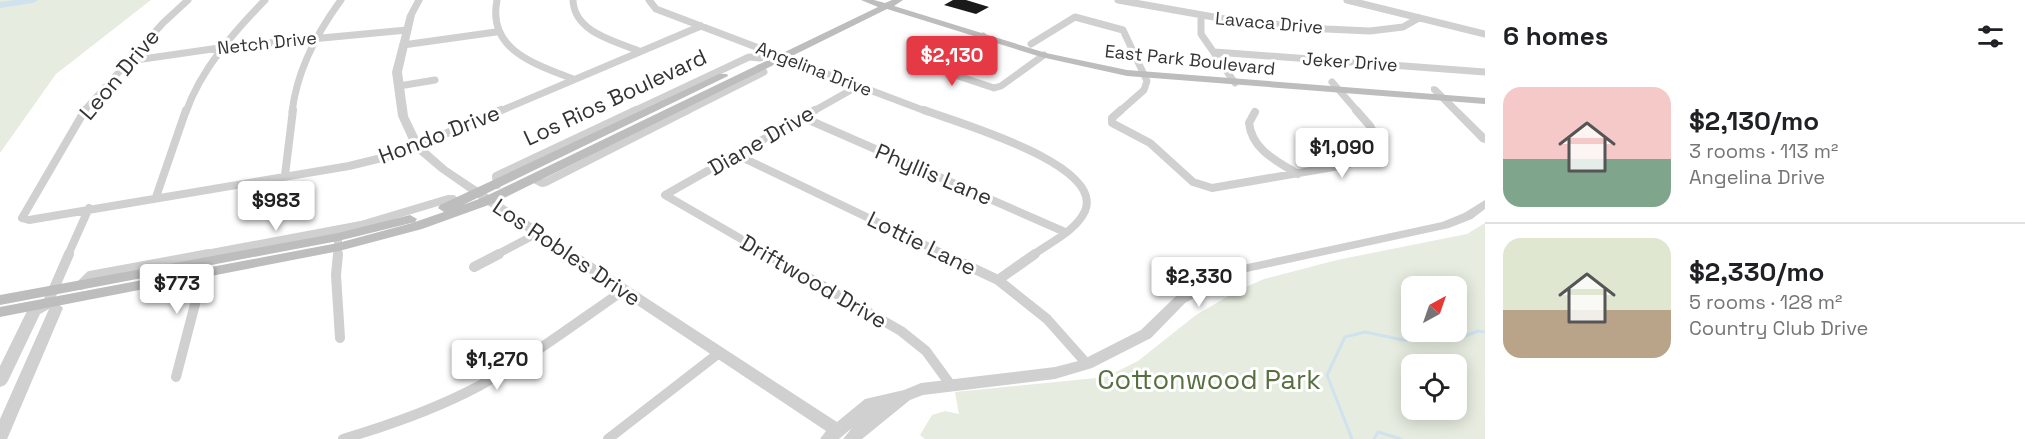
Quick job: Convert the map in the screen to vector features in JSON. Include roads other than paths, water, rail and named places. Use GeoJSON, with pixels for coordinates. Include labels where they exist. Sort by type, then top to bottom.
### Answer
{"type":"FeatureCollection","features":[{"type":"Feature","properties":{"kind":"main road","name":"Los Rios Boulevard"},"geometry":{"type":"LineString","coordinates":[[0,300],[50,296],[417,226],[484,197],[534,179],[883,2]]}},
{"type":"Feature","properties":{"kind":"main road","name":"East Park Boulevard"},"geometry":{"type":"LineString","coordinates":[[883,2],[986,34],[1044,56],[1098,68],[1336,86],[1485,93]]}},
{"type":"Feature","properties":{"kind":"main road","name":"East Park Boulevard"},"geometry":{"type":"LineString","coordinates":[[986,34],[1144,72]]}},
{"type":"Feature","properties":{"kind":"main road","name":"Los Rios Boulevard"},"geometry":{"type":"LineString","coordinates":[[338,242],[458,203],[484,197],[497,185],[550,157],[768,59]]}},
{"type":"Feature","properties":{"kind":"main road","name":"East Park Boulevard"},"geometry":{"type":"LineString","coordinates":[[1336,86],[1485,101]]}},
{"type":"Feature","properties":{"kind":"main road","name":"Los Rios Boulevard"},"geometry":{"type":"LineString","coordinates":[[0,312],[81,285],[204,267]]}},
{"type":"Feature","properties":{"kind":"street","name":"Leon Drive"},"geometry":{"type":"LineString","coordinates":[[22,218],[81,115],[97,94],[163,23],[188,0]]}},
{"type":"Feature","properties":{"kind":"street"},"geometry":{"type":"LineString","coordinates":[[156,197],[190,100],[251,13],[265,0]]}},
{"type":"Feature","properties":{"kind":"street"},"geometry":{"type":"LineString","coordinates":[[285,175],[295,89],[317,37],[329,15],[342,0]]}},
{"type":"Feature","properties":{"kind":"street","name":"Los Robles Drive"},"geometry":{"type":"LineString","coordinates":[[419,0],[406,30],[397,72],[403,116],[417,147],[443,169],[841,437]]}},
{"type":"Feature","properties":{"kind":"street"},"geometry":{"type":"LineString","coordinates":[[496,0],[493,15],[496,32],[514,51],[573,79]]}},
{"type":"Feature","properties":{"kind":"street"},"geometry":{"type":"LineString","coordinates":[[573,0],[572,12],[581,24],[639,51]]}},
{"type":"Feature","properties":{"kind":"street","name":"Angelina Drive"},"geometry":{"type":"LineString","coordinates":[[649,0],[656,9],[701,26],[768,59],[858,86],[1040,154],[1067,170],[1078,180],[1086,201],[1079,221],[1065,232]]}},
{"type":"Feature","properties":{"kind":"street","name":"Lavaca Drive"},"geometry":{"type":"LineString","coordinates":[[1118,0],[1201,17],[1262,24],[1373,31],[1404,28],[1417,22],[1419,18]]}},
{"type":"Feature","properties":{"kind":"street"},"geometry":{"type":"LineString","coordinates":[[1347,0],[1485,34]]}},
{"type":"Feature","properties":{"kind":"street"},"geometry":{"type":"LineString","coordinates":[[1031,44],[1075,17],[1123,30],[1144,72],[1144,90],[1112,118],[1112,123],[1150,143],[1181,173],[1199,185],[1220,188],[1352,163],[1364,158],[1376,144],[1375,135],[1336,86]]}},
{"type":"Feature","properties":{"kind":"street"},"geometry":{"type":"LineString","coordinates":[[1201,17],[1201,34],[1233,79]]}},
{"type":"Feature","properties":{"kind":"street","name":"Hondo Drive"},"geometry":{"type":"LineString","coordinates":[[22,218],[29,220],[89,208],[349,166],[417,147],[701,26]]}},
{"type":"Feature","properties":{"kind":"street","name":"Netch Drive"},"geometry":{"type":"LineString","coordinates":[[129,61],[226,47],[406,30]]}},
{"type":"Feature","properties":{"kind":"street"},"geometry":{"type":"LineString","coordinates":[[403,45],[496,32]]}},
{"type":"Feature","properties":{"kind":"street"},"geometry":{"type":"LineString","coordinates":[[986,34],[933,65],[934,68],[994,88],[1001,86],[1044,56]]}},
{"type":"Feature","properties":{"kind":"street","name":"Jeker Drive"},"geometry":{"type":"LineString","coordinates":[[1215,52],[1485,72]]}},
{"type":"Feature","properties":{"kind":"street"},"geometry":{"type":"LineString","coordinates":[[399,86],[435,80]]}},
{"type":"Feature","properties":{"kind":"street","name":"Diane Drive"},"geometry":{"type":"LineString","coordinates":[[665,195],[858,86]]}},
{"type":"Feature","properties":{"kind":"street"},"geometry":{"type":"LineString","coordinates":[[1434,89],[1485,140]]}},
{"type":"Feature","properties":{"kind":"street"},"geometry":{"type":"LineString","coordinates":[[1255,112],[1249,123],[1252,139],[1267,154],[1298,174]]}},
{"type":"Feature","properties":{"kind":"street","name":"Phyllis Lane"},"geometry":{"type":"LineString","coordinates":[[802,117],[1065,232]]}},
{"type":"Feature","properties":{"kind":"street","name":"Lottie Lane"},"geometry":{"type":"LineString","coordinates":[[735,154],[998,280],[1047,318],[1087,364]]}},
{"type":"Feature","properties":{"kind":"street","name":"Driftwood Drive"},"geometry":{"type":"LineString","coordinates":[[665,195],[901,330],[926,351],[950,384]]}},
{"type":"Feature","properties":{"kind":"street","name":"Los Rios Boulevard"},"geometry":{"type":"LineString","coordinates":[[81,285],[90,276],[361,225],[448,199],[453,199],[458,203]]}},
{"type":"Feature","properties":{"kind":"street"},"geometry":{"type":"LineString","coordinates":[[841,437],[867,424],[907,395],[921,389],[1055,373],[1087,364],[1146,334],[1180,300],[1218,279],[1269,262],[1445,225],[1468,216],[1485,204]]}},
{"type":"Feature","properties":{"kind":"street"},"geometry":{"type":"LineString","coordinates":[[0,381],[5,360],[33,310],[50,296],[89,208]]}},
{"type":"Feature","properties":{"kind":"street"},"geometry":{"type":"LineString","coordinates":[[998,280],[1065,232]]}},
{"type":"Feature","properties":{"kind":"street"},"geometry":{"type":"LineString","coordinates":[[474,267],[538,233]]}},
{"type":"Feature","properties":{"kind":"street"},"geometry":{"type":"LineString","coordinates":[[338,242],[336,275],[340,338]]}},
{"type":"Feature","properties":{"kind":"street"},"geometry":{"type":"LineString","coordinates":[[176,377],[204,267]]}},
{"type":"Feature","properties":{"kind":"street"},"geometry":{"type":"LineString","coordinates":[[343,439],[375,429],[459,395],[500,373],[624,290]]}},
{"type":"Feature","properties":{"kind":"street"},"geometry":{"type":"LineString","coordinates":[[0,437],[56,308],[50,296]]}},
{"type":"Feature","properties":{"kind":"street"},"geometry":{"type":"LineString","coordinates":[[608,439],[719,353]]}},
{"type":"Feature","properties":{"kind":"waterway"},"geometry":{"type":"LineString","coordinates":[[0,5],[33,0]]}},
{"type":"Feature","properties":{"kind":"waterway"},"geometry":{"type":"LineString","coordinates":[[1352,439],[1327,375],[1345,337],[1365,332],[1403,340],[1455,340],[1478,331],[1485,332]]}},
{"type":"Feature","properties":{"kind":"waterway"},"geometry":{"type":"LineString","coordinates":[[1374,439],[1378,432],[1401,439]]}},
{"type":"Feature","properties":{"kind":"park label","name":"Cottonwood Park"},"geometry":{"type":"Point","coordinates":[1209,380]}}]}
